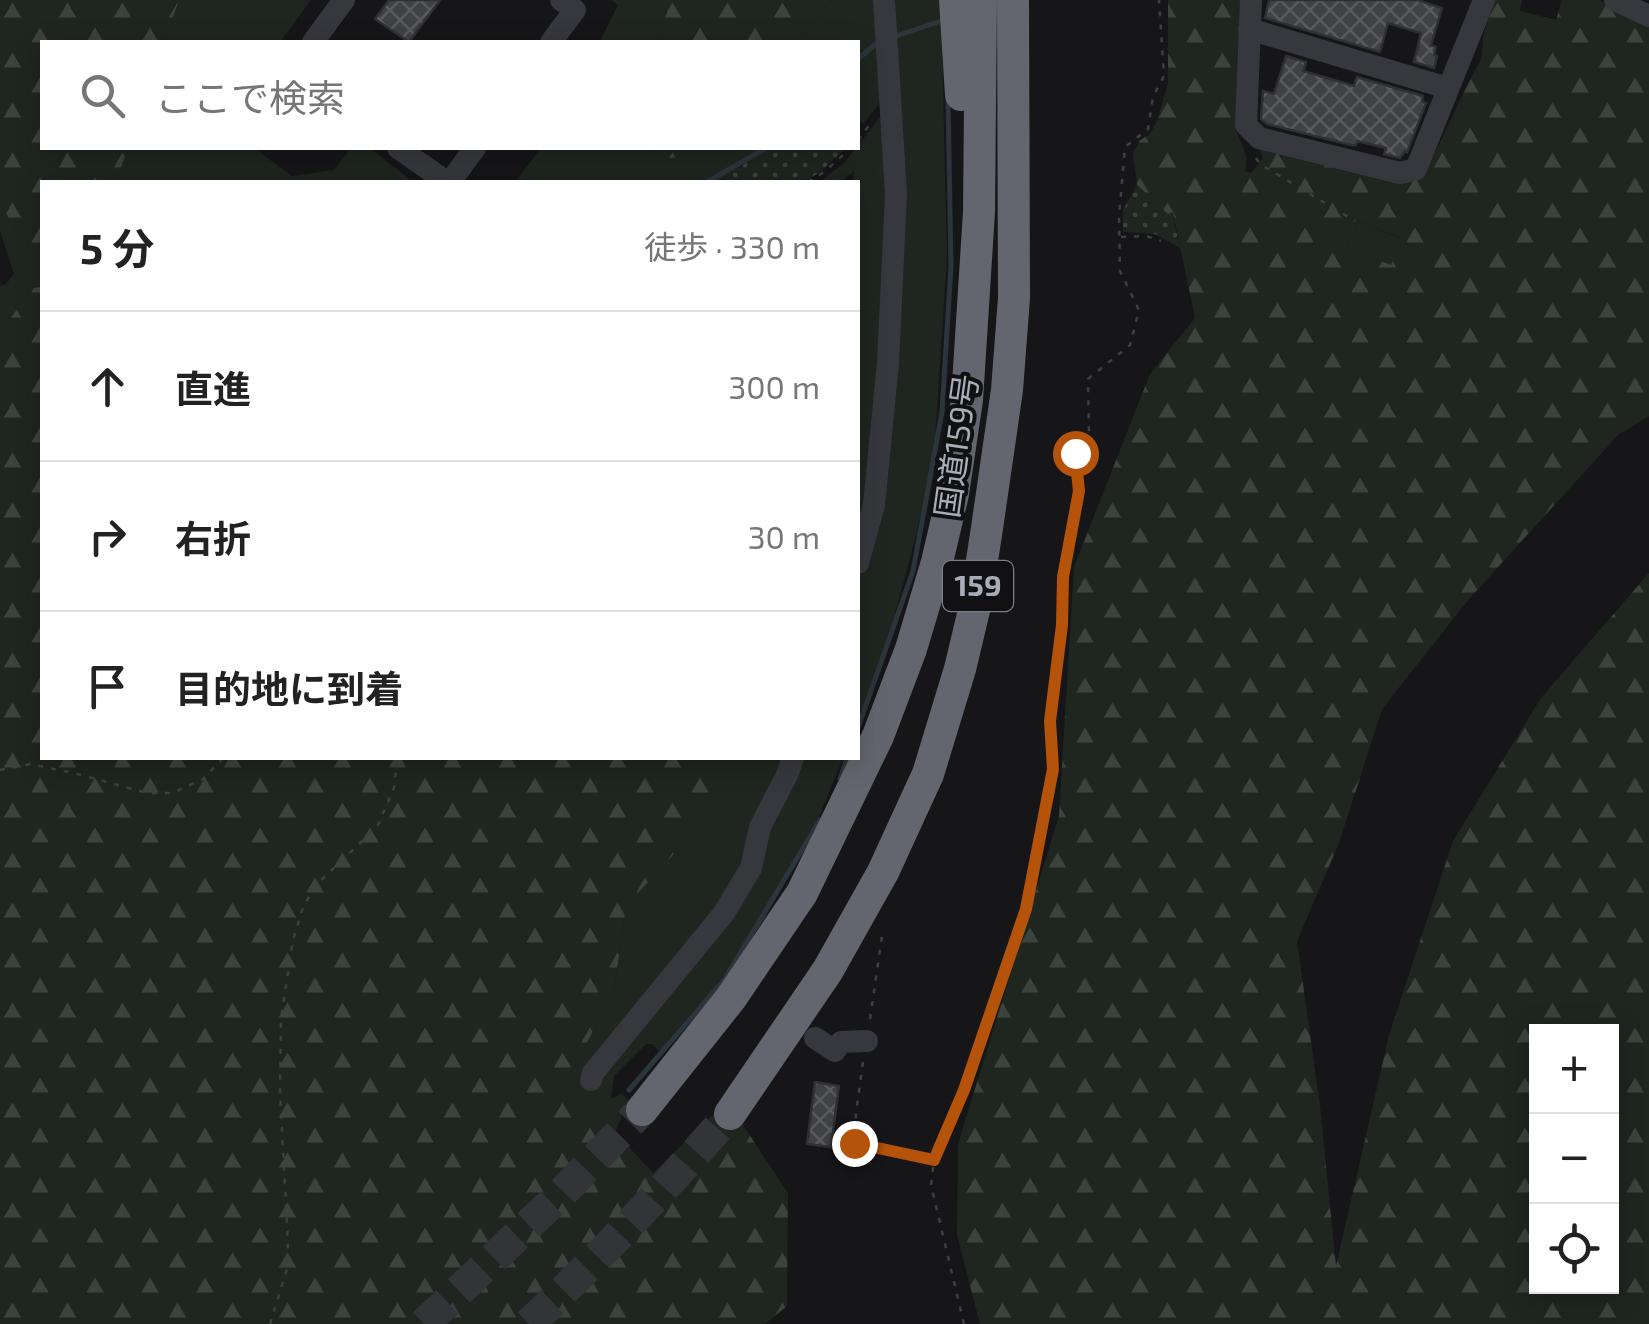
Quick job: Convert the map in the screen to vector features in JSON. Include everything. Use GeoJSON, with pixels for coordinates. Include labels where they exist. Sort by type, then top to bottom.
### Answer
{"type":"FeatureCollection","features":[{"type":"Feature","properties":{"kind":"highway","name":"159"},"geometry":{"type":"LineString","coordinates":[[955,0],[966,222],[967,400]]}},
{"type":"Feature","properties":{"kind":"highway","name":"国道159号"},"geometry":{"type":"LineString","coordinates":[[642,1110],[731,998],[802,893],[878,736],[911,648],[954,494],[967,400],[979,212],[981,0]]}},
{"type":"Feature","properties":{"kind":"highway","name":"国道159号"},"geometry":{"type":"LineString","coordinates":[[730,1114],[828,970],[884,872],[928,774],[960,668],[984,548],[1006,390],[1014,298],[1013,0]]}},
{"type":"Feature","properties":{"kind":"highway","name":"159"},"geometry":{"type":"LineString","coordinates":[[1016,227],[1028,0]]}},
{"type":"Feature","properties":{"kind":"street"},"geometry":{"type":"LineString","coordinates":[[314,40],[344,0]]}},
{"type":"Feature","properties":{"kind":"street"},"geometry":{"type":"LineString","coordinates":[[552,40],[575,10],[561,0]]}},
{"type":"Feature","properties":{"kind":"street"},"geometry":{"type":"LineString","coordinates":[[860,555],[874,506],[888,363],[895,213],[884,0]]}},
{"type":"Feature","properties":{"kind":"street"},"geometry":{"type":"LineString","coordinates":[[1251,0],[1246,126],[1259,138],[1271,142],[1400,172],[1416,169],[1478,1]]}},
{"type":"Feature","properties":{"kind":"street"},"geometry":{"type":"LineString","coordinates":[[1615,0],[1649,16]]}},
{"type":"Feature","properties":{"kind":"street"},"geometry":{"type":"LineString","coordinates":[[1248,30],[1448,88]]}},
{"type":"Feature","properties":{"kind":"street"},"geometry":{"type":"LineString","coordinates":[[401,150],[446,180]]}},
{"type":"Feature","properties":{"kind":"street"},"geometry":{"type":"LineString","coordinates":[[451,180],[474,150]]}},
{"type":"Feature","properties":{"kind":"street"},"geometry":{"type":"LineString","coordinates":[[591,1080],[592,1073],[724,913],[751,868],[760,827],[792,760]]}},
{"type":"Feature","properties":{"kind":"street"},"geometry":{"type":"LineString","coordinates":[[814,1038],[834,1052],[841,1042],[866,1041]]}},
{"type":"Feature","properties":{"kind":"path"},"geometry":{"type":"LineString","coordinates":[[964,1324],[931,1185],[934,1160],[964,1090],[1026,909],[1053,769],[1050,721],[1062,625],[1063,577],[1079,491],[1075,453],[1090,433],[1088,379],[1130,346],[1139,310],[1120,270],[1119,216],[1126,148],[1148,129],[1152,98],[1164,76],[1159,0]]}},
{"type":"Feature","properties":{"kind":"path"},"geometry":{"type":"LineString","coordinates":[[811,180],[849,150]]}},
{"type":"Feature","properties":{"kind":"path"},"geometry":{"type":"LineString","coordinates":[[1260,164],[1355,221]]}},
{"type":"Feature","properties":{"kind":"path"},"geometry":{"type":"LineString","coordinates":[[1119,237],[1146,236],[1161,241]]}},
{"type":"Feature","properties":{"kind":"path"},"geometry":{"type":"LineString","coordinates":[[0,770],[30,764],[147,792],[172,793],[203,779],[221,760]]}},
{"type":"Feature","properties":{"kind":"path"},"geometry":{"type":"LineString","coordinates":[[270,1324],[288,1268],[280,1093],[281,1018],[293,940],[302,907],[317,884],[377,827],[394,788],[398,760]]}},
{"type":"Feature","properties":{"kind":"path"},"geometry":{"type":"LineString","coordinates":[[882,936],[854,1143],[934,1160]]}},
{"type":"Feature","properties":{"kind":"green space"},"geometry":{"type":"Polygon","coordinates":[[[0,0],[179,0],[165,40],[40,40],[40,150],[127,150],[117,180],[40,180],[40,245],[22,248],[0,199],[0,0]]]}},
{"type":"Feature","properties":{"kind":"green space"},"geometry":{"type":"Polygon","coordinates":[[[179,0],[311,0],[281,40],[165,40],[179,0]]]}},
{"type":"Feature","properties":{"kind":"green space"},"geometry":{"type":"Polygon","coordinates":[[[611,0],[661,0],[667,12],[657,40],[601,40],[618,5],[611,0]]]}},
{"type":"Feature","properties":{"kind":"green space"},"geometry":{"type":"Polygon","coordinates":[[[661,0],[831,0],[798,40],[657,40],[667,12],[661,0]]]}},
{"type":"Feature","properties":{"kind":"green space"},"geometry":{"type":"Polygon","coordinates":[[[831,0],[877,0],[884,98],[863,124],[860,40],[798,40],[831,0]]]}},
{"type":"Feature","properties":{"kind":"green space"},"geometry":{"type":"Polygon","coordinates":[[[889,0],[941,0],[947,258],[935,440],[917,532],[882,662],[860,717],[860,565],[882,479],[889,0]]]}},
{"type":"Feature","properties":{"kind":"green space"},"geometry":{"type":"Polygon","coordinates":[[[1168,0],[1242,0],[1236,131],[1245,155],[1245,171],[1251,173],[1263,158],[1259,148],[1423,173],[1480,61],[1494,0],[1522,0],[1520,11],[1556,20],[1562,0],[1599,0],[1649,26],[1649,416],[1618,435],[1469,599],[1382,709],[1339,843],[1297,941],[1320,1106],[1336,1266],[1389,1035],[1453,841],[1541,698],[1649,573],[1649,1324],[980,1324],[957,1235],[958,1144],[1059,816],[1074,567],[1150,374],[1195,318],[1173,213],[1168,215],[1137,185],[1133,154],[1157,121],[1168,83],[1168,0]],[[1358,221],[1347,248],[1391,265],[1401,238],[1358,221]]]}},
{"type":"Feature","properties":{"kind":"green space"},"geometry":{"type":"Polygon","coordinates":[[[886,110],[890,185],[872,472],[860,528],[860,180],[853,180],[854,171],[843,180],[822,180],[854,150],[860,150],[860,143],[886,110]]]}},
{"type":"Feature","properties":{"kind":"green space"},"geometry":{"type":"Polygon","coordinates":[[[127,150],[257,150],[292,176],[334,170],[349,150],[373,150],[410,180],[117,180],[127,150]]]}},
{"type":"Feature","properties":{"kind":"green space"},"geometry":{"type":"Polygon","coordinates":[[[539,150],[652,150],[670,158],[710,155],[714,150],[776,150],[753,158],[721,180],[517,180],[539,150]]]}},
{"type":"Feature","properties":{"kind":"green space"},"geometry":{"type":"Polygon","coordinates":[[[652,150],[714,150],[710,155],[670,158],[652,150]]]}},
{"type":"Feature","properties":{"kind":"green space"},"geometry":{"type":"Polygon","coordinates":[[[776,150],[844,150],[807,180],[721,180],[753,158],[776,150]]]}},
{"type":"Feature","properties":{"kind":"green space"},"geometry":{"type":"Polygon","coordinates":[[[1137,185],[1168,214],[1172,212],[1180,248],[1155,234],[1123,232],[1123,210],[1137,185]]]}},
{"type":"Feature","properties":{"kind":"green space"},"geometry":{"type":"Polygon","coordinates":[[[0,199],[22,247],[40,245],[40,287],[32,289],[0,333],[0,286],[14,274],[0,231],[0,199]]]}},
{"type":"Feature","properties":{"kind":"green space"},"geometry":{"type":"Polygon","coordinates":[[[1358,221],[1402,239],[1391,266],[1347,248],[1358,221]]]}},
{"type":"Feature","properties":{"kind":"green space"},"geometry":{"type":"Polygon","coordinates":[[[40,287],[40,760],[715,760],[721,803],[626,906],[614,991],[567,1081],[653,1173],[727,1101],[788,1193],[787,1306],[765,1324],[0,1324],[0,333],[32,288],[40,287]]]}},
{"type":"Feature","properties":{"kind":"green space"},"geometry":{"type":"Polygon","coordinates":[[[715,760],[785,760],[738,899],[796,760],[842,760],[817,822],[760,928],[663,1055],[652,1044],[646,1044],[614,1076],[611,1099],[621,1093],[629,1100],[615,1133],[567,1081],[614,991],[626,906],[720,803],[715,760]]]}},
{"type":"Feature","properties":{"kind":"building"},"geometry":{"type":"Polygon","coordinates":[[[389,0],[440,0],[410,40],[375,19],[389,0]]]}},
{"type":"Feature","properties":{"kind":"building"},"geometry":{"type":"Polygon","coordinates":[[[1269,0],[1417,0],[1442,8],[1431,45],[1436,47],[1434,68],[1414,62],[1421,33],[1388,23],[1380,52],[1265,18],[1269,0]]]}},
{"type":"Feature","properties":{"kind":"building"},"geometry":{"type":"Polygon","coordinates":[[[1286,56],[1306,62],[1303,71],[1354,86],[1357,77],[1423,96],[1422,102],[1426,103],[1407,152],[1400,158],[1384,154],[1386,148],[1357,141],[1351,145],[1267,124],[1261,119],[1263,91],[1274,94],[1286,56]]]}},
{"type":"Feature","properties":{"kind":"building"},"geometry":{"type":"Polygon","coordinates":[[[815,1082],[839,1086],[831,1147],[807,1144],[815,1082]]]}},
{"type":"Feature","properties":{"kind":"waterway"},"geometry":{"type":"LineString","coordinates":[[893,37],[944,20]]}},
{"type":"Feature","properties":{"kind":"waterway"},"geometry":{"type":"LineString","coordinates":[[860,57],[878,42]]}},
{"type":"Feature","properties":{"kind":"waterway"},"geometry":{"type":"LineString","coordinates":[[860,722],[913,571],[942,412],[951,266],[948,99]]}},
{"type":"Feature","properties":{"kind":"waterway"},"geometry":{"type":"LineString","coordinates":[[710,180],[763,150]]}},
{"type":"Feature","properties":{"kind":"waterway"},"geometry":{"type":"LineString","coordinates":[[840,779],[846,760]]}},
{"type":"Feature","properties":{"kind":"waterway"},"geometry":{"type":"LineString","coordinates":[[629,1090],[724,980],[820,820]]}},
{"type":"Feature","properties":{"kind":"tunnel"},"geometry":{"type":"LineString","coordinates":[[424,1324],[559,1196],[642,1110]]}},
{"type":"Feature","properties":{"kind":"tunnel"},"geometry":{"type":"LineString","coordinates":[[529,1324],[632,1221],[730,1114]]}},
{"type":"Feature","properties":{"kind":"route"},"geometry":{"type":"LineString","coordinates":[[854,1143],[934,1160],[964,1090],[1026,909],[1053,769],[1050,721],[1058,673],[1063,577],[1079,491],[1075,453]]}}]}
